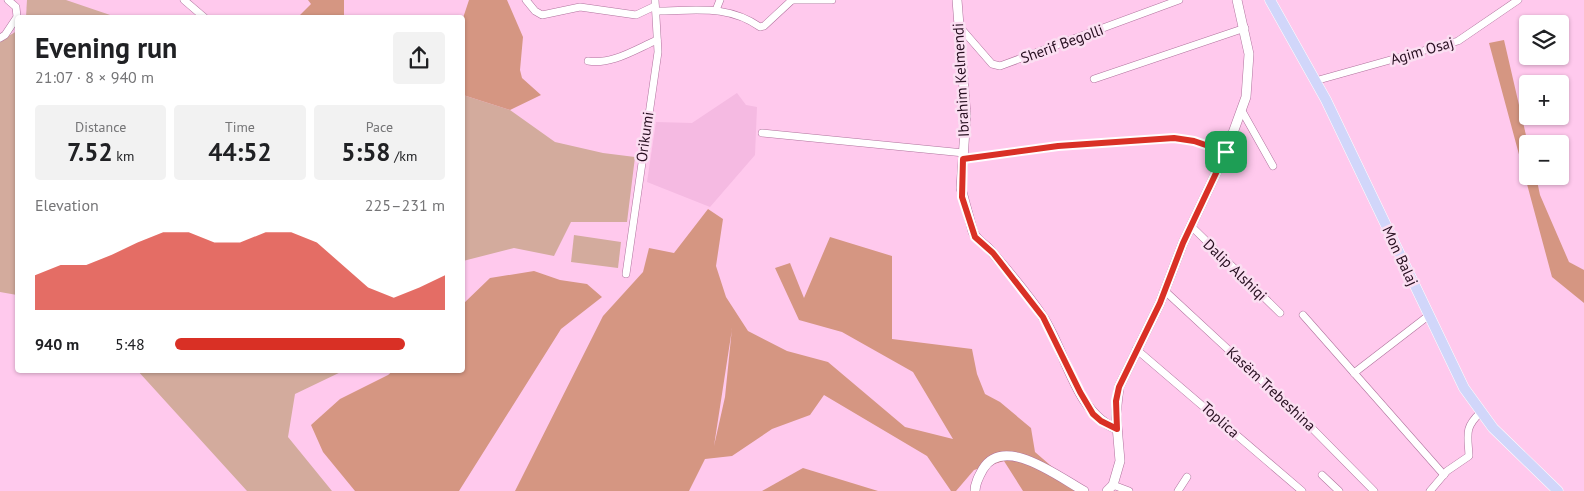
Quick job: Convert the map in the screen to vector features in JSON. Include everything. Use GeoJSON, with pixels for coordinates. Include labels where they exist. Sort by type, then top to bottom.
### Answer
{"type":"FeatureCollection","features":[{"type":"Feature","properties":{"kind":"main road","name":"Mon Balaj"},"geometry":{"type":"LineString","coordinates":[[1270,0],[1315,81],[1389,230],[1428,316],[1464,388],[1492,428],[1558,491]]}},
{"type":"Feature","properties":{"kind":"street"},"geometry":{"type":"LineString","coordinates":[[8,0],[16,7],[17,15]]}},
{"type":"Feature","properties":{"kind":"street"},"geometry":{"type":"LineString","coordinates":[[184,0],[202,15]]}},
{"type":"Feature","properties":{"kind":"street"},"geometry":{"type":"LineString","coordinates":[[526,0],[535,11],[542,15],[580,7],[636,15],[646,12],[655,6],[716,10],[739,14],[760,27],[764,26],[791,0],[832,0]]}},
{"type":"Feature","properties":{"kind":"street"},"geometry":{"type":"LineString","coordinates":[[716,10],[720,0]]}},
{"type":"Feature","properties":{"kind":"street","name":"Ibrahim Kelmendi"},"geometry":{"type":"LineString","coordinates":[[957,0],[966,115],[962,197],[975,237],[993,253],[1043,317],[1093,414],[1101,421],[1117,429]]}},
{"type":"Feature","properties":{"kind":"street","name":"Sherif Begolli"},"geometry":{"type":"LineString","coordinates":[[959,26],[992,64],[1000,66],[1179,0]]}},
{"type":"Feature","properties":{"kind":"street","name":"Dalip Alshiqi"},"geometry":{"type":"LineString","coordinates":[[1110,488],[1120,461],[1116,401],[1119,387],[1226,152],[1242,111],[1249,68],[1245,28],[1237,0]]}},
{"type":"Feature","properties":{"kind":"street","name":"Agim Osaj"},"geometry":{"type":"LineString","coordinates":[[1315,81],[1458,41],[1518,0]]}},
{"type":"Feature","properties":{"kind":"street","name":"Orikumi"},"geometry":{"type":"LineString","coordinates":[[626,274],[656,66],[658,40],[655,6]]}},
{"type":"Feature","properties":{"kind":"street"},"geometry":{"type":"LineString","coordinates":[[0,38],[5,35],[15,20]]}},
{"type":"Feature","properties":{"kind":"street"},"geometry":{"type":"LineString","coordinates":[[1094,79],[1245,28]]}},
{"type":"Feature","properties":{"kind":"street"},"geometry":{"type":"LineString","coordinates":[[588,61],[610,60],[658,40]]}},
{"type":"Feature","properties":{"kind":"street"},"geometry":{"type":"LineString","coordinates":[[1242,111],[1274,166]]}},
{"type":"Feature","properties":{"kind":"street"},"geometry":{"type":"LineString","coordinates":[[762,133],[963,156],[1058,146],[1174,138],[1194,141],[1226,152]]}},
{"type":"Feature","properties":{"kind":"street","name":"Dalip Alshiqi"},"geometry":{"type":"LineString","coordinates":[[1191,226],[1280,313]]}},
{"type":"Feature","properties":{"kind":"street","name":"Kasëm Trebeshina"},"geometry":{"type":"LineString","coordinates":[[1164,291],[1301,417],[1374,491]]}},
{"type":"Feature","properties":{"kind":"street"},"geometry":{"type":"LineString","coordinates":[[1303,315],[1444,475]]}},
{"type":"Feature","properties":{"kind":"street"},"geometry":{"type":"LineString","coordinates":[[1354,373],[1428,316]]}},
{"type":"Feature","properties":{"kind":"street","name":"Toplica"},"geometry":{"type":"LineString","coordinates":[[1136,349],[1302,491]]}},
{"type":"Feature","properties":{"kind":"street"},"geometry":{"type":"LineString","coordinates":[[1430,491],[1444,475],[1470,456],[1468,427],[1474,417],[1480,412]]}},
{"type":"Feature","properties":{"kind":"street"},"geometry":{"type":"LineString","coordinates":[[975,491],[975,486],[984,466],[997,456],[1006,454],[1031,462],[1084,491]]}},
{"type":"Feature","properties":{"kind":"street"},"geometry":{"type":"LineString","coordinates":[[1322,475],[1339,491]]}},
{"type":"Feature","properties":{"kind":"street"},"geometry":{"type":"LineString","coordinates":[[1178,491],[1187,477]]}},
{"type":"Feature","properties":{"kind":"street"},"geometry":{"type":"LineString","coordinates":[[1110,488],[1129,491]]}},
{"type":"Feature","properties":{"kind":"shaded area"},"geometry":{"type":"Polygon","coordinates":[[[27,0],[66,0],[110,15],[26,15],[27,0]]]}},
{"type":"Feature","properties":{"kind":"shaded area"},"geometry":{"type":"Polygon","coordinates":[[[308,0],[344,0],[344,15],[300,15],[311,4],[308,0]]]}},
{"type":"Feature","properties":{"kind":"shaded area"},"geometry":{"type":"Polygon","coordinates":[[[469,0],[507,0],[523,37],[520,70],[522,78],[541,95],[510,110],[465,96],[464,15],[469,0]]]}},
{"type":"Feature","properties":{"kind":"shaded area"},"geometry":{"type":"Polygon","coordinates":[[[15,32],[15,295],[0,292],[0,41],[15,32]]]}},
{"type":"Feature","properties":{"kind":"shaded area"},"geometry":{"type":"Polygon","coordinates":[[[1504,40],[1519,105],[1519,125],[1524,125],[1526,135],[1519,135],[1519,154],[1489,43],[1504,40]]]}},
{"type":"Feature","properties":{"kind":"shaded area"},"geometry":{"type":"Polygon","coordinates":[[[737,93],[746,105],[757,107],[755,155],[710,207],[647,182],[656,122],[692,123],[737,93]]]}},
{"type":"Feature","properties":{"kind":"shaded area"},"geometry":{"type":"Polygon","coordinates":[[[465,96],[510,110],[555,142],[603,153],[635,157],[627,222],[571,222],[554,256],[514,248],[465,260],[465,96]]]}},
{"type":"Feature","properties":{"kind":"shaded area"},"geometry":{"type":"Polygon","coordinates":[[[1527,185],[1538,185],[1540,195],[1569,262],[1584,270],[1584,303],[1552,277],[1527,185]]]}},
{"type":"Feature","properties":{"kind":"shaded area"},"geometry":{"type":"Polygon","coordinates":[[[708,209],[723,219],[716,266],[726,297],[748,331],[787,351],[828,362],[905,427],[953,439],[913,372],[842,332],[799,320],[775,268],[790,263],[804,298],[830,237],[892,256],[892,339],[972,349],[977,374],[985,394],[1000,402],[1031,428],[1035,452],[1080,491],[1023,491],[1004,461],[974,470],[956,491],[951,491],[927,456],[824,395],[810,415],[772,429],[732,456],[705,459],[689,491],[515,491],[603,316],[643,272],[649,248],[674,253],[708,209]],[[732,331],[714,446],[725,397],[732,331]]]}},
{"type":"Feature","properties":{"kind":"shaded area"},"geometry":{"type":"Polygon","coordinates":[[[574,235],[621,242],[618,268],[571,262],[574,235]]]}},
{"type":"Feature","properties":{"kind":"shaded area"},"geometry":{"type":"Polygon","coordinates":[[[534,271],[560,280],[587,284],[602,297],[561,329],[459,491],[355,491],[323,452],[311,425],[340,399],[390,373],[465,373],[465,302],[490,278],[534,271]]]}},
{"type":"Feature","properties":{"kind":"shaded area"},"geometry":{"type":"Polygon","coordinates":[[[140,373],[339,373],[295,394],[288,437],[332,491],[247,491],[140,373]]]}},
{"type":"Feature","properties":{"kind":"shaded area"},"geometry":{"type":"Polygon","coordinates":[[[803,468],[878,491],[762,491],[803,468]]]}},
{"type":"Feature","properties":{"kind":"route"},"geometry":{"type":"LineString","coordinates":[[1174,138],[1194,141],[1226,152],[1178,253],[1160,303],[1119,387],[1116,401],[1117,429],[1101,421],[1093,414],[1043,317],[989,248],[975,237],[962,197],[961,175],[963,159],[1058,146],[1174,138]]}}]}
